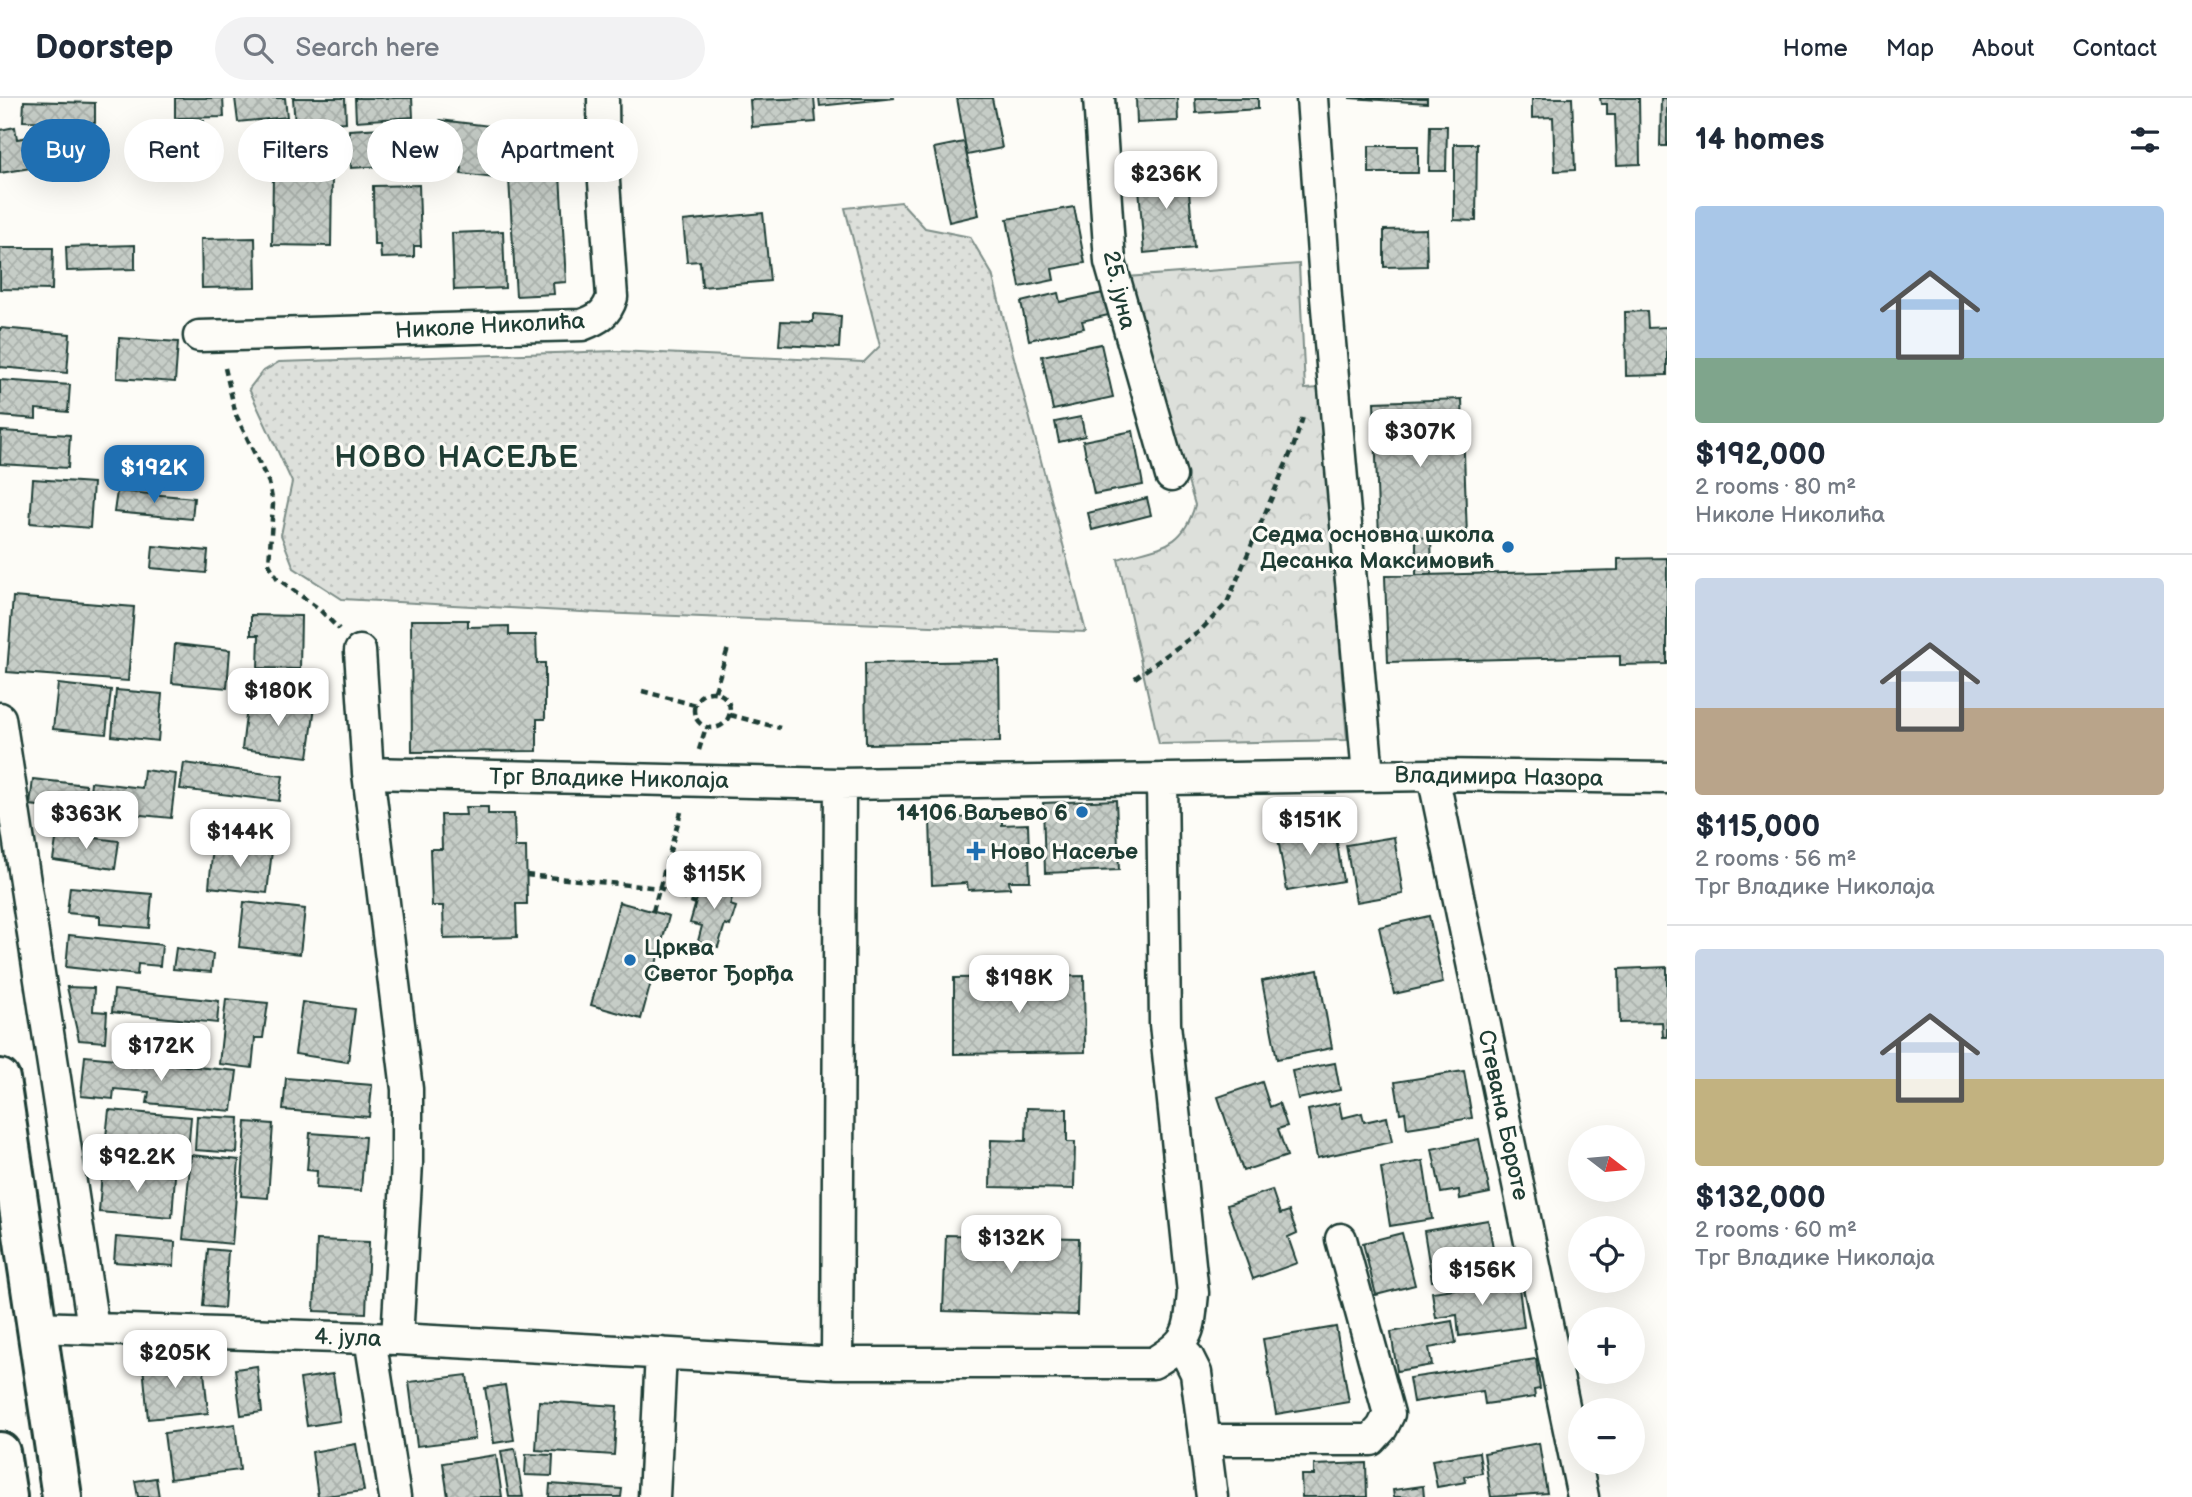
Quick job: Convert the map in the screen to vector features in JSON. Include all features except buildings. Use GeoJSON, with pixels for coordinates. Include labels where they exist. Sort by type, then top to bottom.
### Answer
{"type":"FeatureCollection","features":[{"type":"Feature","properties":{"kind":"main road"},"geometry":{"type":"LineString","coordinates":[[0,1079],[62,1497]]}},
{"type":"Feature","properties":{"kind":"main road"},"geometry":{"type":"LineString","coordinates":[[0,1452],[7,1497]]}},
{"type":"Feature","properties":{"kind":"street","name":"Николе Николића"},"geometry":{"type":"LineString","coordinates":[[209,336],[582,324],[598,318],[609,308],[612,297],[604,182],[603,98]]}},
{"type":"Feature","properties":{"kind":"street","name":"25. јуна"},"geometry":{"type":"LineString","coordinates":[[1099,98],[1110,262],[1171,476]]}},
{"type":"Feature","properties":{"kind":"street"},"geometry":{"type":"LineString","coordinates":[[1312,98],[1326,297],[1368,775]]}},
{"type":"Feature","properties":{"kind":"street"},"geometry":{"type":"LineString","coordinates":[[360,651],[368,773],[407,1089],[407,1163],[383,1339],[395,1497]]}},
{"type":"Feature","properties":{"kind":"street"},"geometry":{"type":"LineString","coordinates":[[0,718],[93,1327]]}},
{"type":"Feature","properties":{"kind":"street","name":"Трг Владике Николаја"},"geometry":{"type":"LineString","coordinates":[[368,773],[840,784],[1163,779]]}},
{"type":"Feature","properties":{"kind":"street","name":"Владимира Назора"},"geometry":{"type":"LineString","coordinates":[[1163,779],[1368,775],[1667,778]]}},
{"type":"Feature","properties":{"kind":"street","name":"Стевана Бороте"},"geometry":{"type":"LineString","coordinates":[[1433,775],[1583,1497]]}},
{"type":"Feature","properties":{"kind":"street"},"geometry":{"type":"LineString","coordinates":[[1163,779],[1165,1024],[1193,1293],[1189,1328],[1178,1348],[1188,1357],[1196,1373],[1212,1497]]}},
{"type":"Feature","properties":{"kind":"street"},"geometry":{"type":"LineString","coordinates":[[837,1363],[840,784]]}},
{"type":"Feature","properties":{"kind":"street"},"geometry":{"type":"LineString","coordinates":[[1206,1440],[1371,1440],[1382,1428],[1389,1414],[1341,1239]]}},
{"type":"Feature","properties":{"kind":"street","name":"4. јула"},"geometry":{"type":"LineString","coordinates":[[35,1327],[383,1339],[837,1363],[1127,1365],[1153,1363],[1178,1348]]}},
{"type":"Feature","properties":{"kind":"street"},"geometry":{"type":"LineString","coordinates":[[653,1497],[661,1353]]}},
{"type":"Feature","properties":{"kind":"path"},"geometry":{"type":"LineString","coordinates":[[209,336],[230,400],[269,483],[273,504],[269,564],[276,578],[319,609],[360,651]]}},
{"type":"Feature","properties":{"kind":"path"},"geometry":{"type":"LineString","coordinates":[[1135,678],[1200,631],[1227,603],[1294,445],[1306,405]]}},
{"type":"Feature","properties":{"kind":"path"},"geometry":{"type":"LineString","coordinates":[[715,691],[728,648]]}},
{"type":"Feature","properties":{"kind":"path"},"geometry":{"type":"LineString","coordinates":[[642,691],[695,705]]}},
{"type":"Feature","properties":{"kind":"path"},"geometry":{"type":"LineString","coordinates":[[715,691],[729,701],[730,715],[720,727],[706,727],[694,716],[695,705],[702,694],[715,691]]}},
{"type":"Feature","properties":{"kind":"path"},"geometry":{"type":"LineString","coordinates":[[730,715],[780,728]]}},
{"type":"Feature","properties":{"kind":"path"},"geometry":{"type":"LineString","coordinates":[[526,875],[660,888],[696,903]]}},
{"type":"Feature","properties":{"kind":"path"},"geometry":{"type":"LineString","coordinates":[[653,911],[660,888]]}},
{"type":"Feature","properties":{"kind":"green space"},"geometry":{"type":"Polygon","coordinates":[[[901,202],[925,228],[970,237],[992,274],[1086,632],[600,613],[342,599],[294,568],[281,535],[292,482],[249,389],[262,372],[279,362],[616,351],[864,362],[880,346],[845,208],[901,202]]]}},
{"type":"Feature","properties":{"kind":"green space"},"geometry":{"type":"Polygon","coordinates":[[[1299,264],[1305,389],[1320,388],[1347,740],[1159,744],[1118,559],[1157,548],[1176,538],[1190,520],[1195,505],[1127,277],[1299,264]]]}},
{"type":"Feature","properties":{"kind":"place","name":"Седма основна школа Десанка Максимовић"},"geometry":{"type":"Point","coordinates":[1508,547]}},
{"type":"Feature","properties":{"kind":"place","name":"14106 Ваљево 6"},"geometry":{"type":"Point","coordinates":[1082,812]}},
{"type":"Feature","properties":{"kind":"place","name":"Ново Насеље"},"geometry":{"type":"Point","coordinates":[976,851]}},
{"type":"Feature","properties":{"kind":"place","name":"Црква Светог Ђорђа"},"geometry":{"type":"Point","coordinates":[630,960]}},
{"type":"Feature","properties":{"kind":"district","name":"НОВО НАСЕЉЕ"},"geometry":{"type":"Point","coordinates":[457,457]}}]}
